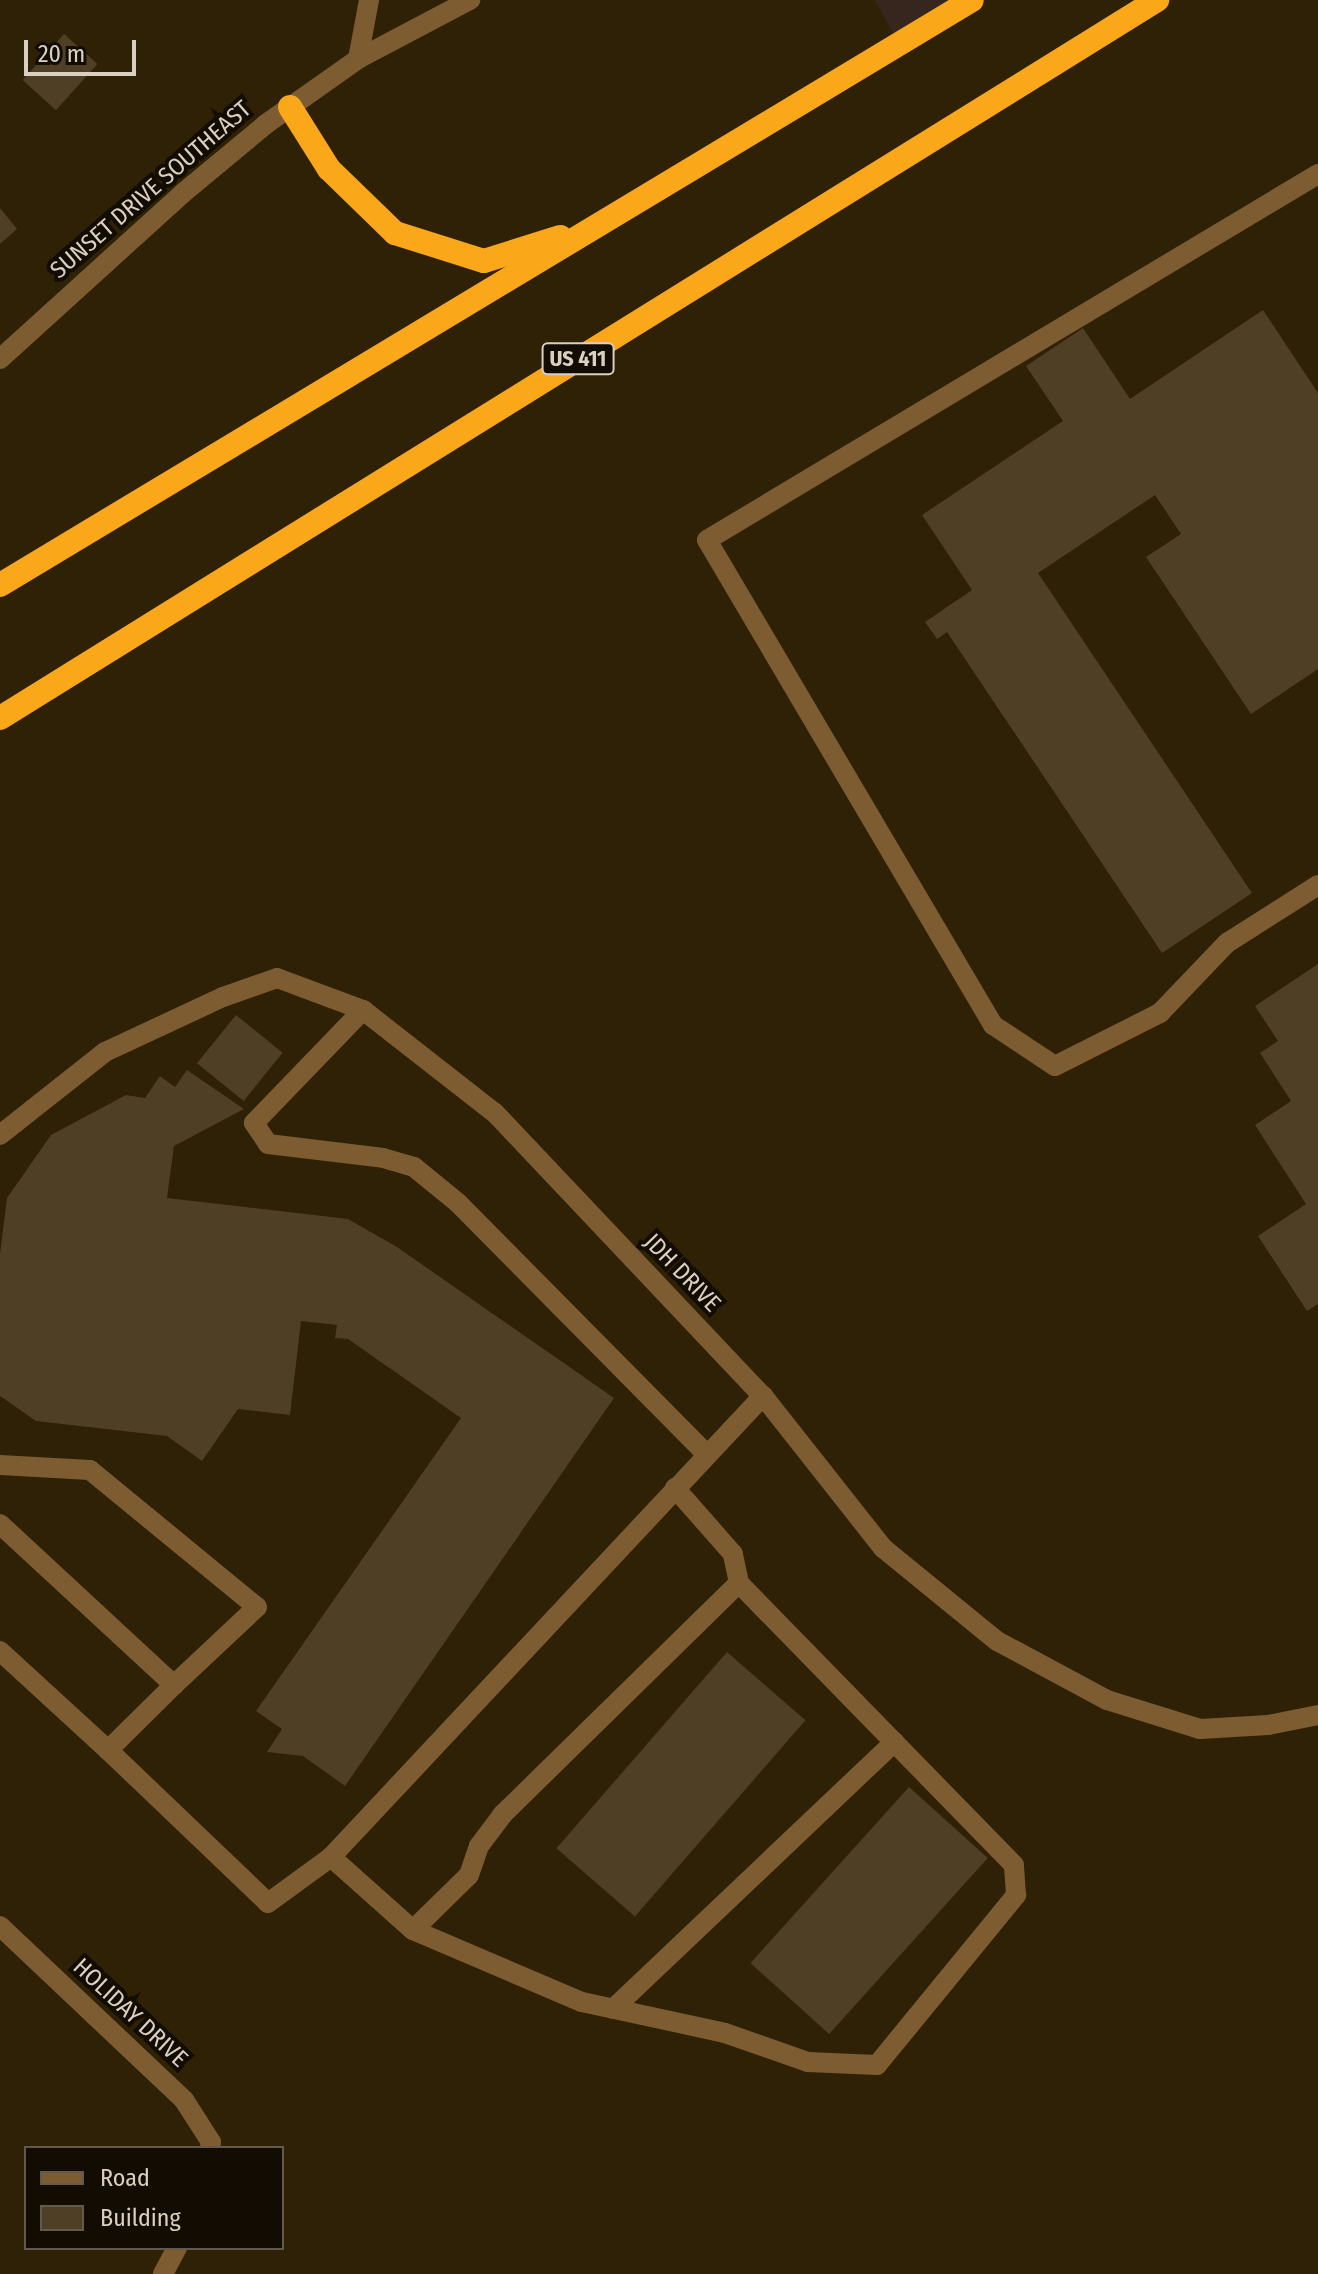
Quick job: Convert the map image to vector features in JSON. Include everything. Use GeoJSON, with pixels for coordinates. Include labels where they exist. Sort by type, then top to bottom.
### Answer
{"type":"FeatureCollection","features":[{"type":"Feature","properties":{"kind":"highway"},"geometry":{"type":"LineString","coordinates":[[0,585],[972,0]]}},
{"type":"Feature","properties":{"kind":"highway","name":"US 411"},"geometry":{"type":"LineString","coordinates":[[0,718],[1157,0]]}},
{"type":"Feature","properties":{"kind":"highway"},"geometry":{"type":"LineString","coordinates":[[290,107],[329,169],[395,233],[484,261],[597,226]]}},
{"type":"Feature","properties":{"kind":"street"},"geometry":{"type":"LineString","coordinates":[[358,59],[369,0]]}},
{"type":"Feature","properties":{"kind":"street","name":"SUNSET DRIVE SOUTHEAST"},"geometry":{"type":"LineString","coordinates":[[0,359],[183,193],[290,107],[358,59],[470,0]]}},
{"type":"Feature","properties":{"kind":"street"},"geometry":{"type":"LineString","coordinates":[[1318,174],[707,540],[993,1025],[1055,1066],[1160,1013],[1227,943],[1318,885]]}},
{"type":"Feature","properties":{"kind":"street","name":"JDH DRIVE"},"geometry":{"type":"LineString","coordinates":[[0,1135],[105,1052],[223,997],[263,982],[277,978],[363,1010],[495,1113],[763,1396],[883,1548],[997,1641],[1107,1700],[1200,1729],[1268,1725],[1318,1715]]}},
{"type":"Feature","properties":{"kind":"street"},"geometry":{"type":"LineString","coordinates":[[363,1010],[254,1123],[268,1144],[383,1158],[414,1167],[458,1203],[707,1455]]}},
{"type":"Feature","properties":{"kind":"street"},"geometry":{"type":"LineString","coordinates":[[0,1651],[268,1903],[331,1857],[763,1396]]}},
{"type":"Feature","properties":{"kind":"street"},"geometry":{"type":"LineString","coordinates":[[0,1465],[90,1470],[257,1607],[108,1750]]}},
{"type":"Feature","properties":{"kind":"street"},"geometry":{"type":"LineString","coordinates":[[331,1857],[413,1930],[582,2002],[725,2033],[808,2062],[877,2065],[1016,1895],[1014,1865],[739,1583],[733,1554],[675,1488]]}},
{"type":"Feature","properties":{"kind":"street"},"geometry":{"type":"LineString","coordinates":[[0,1524],[174,1685]]}},
{"type":"Feature","properties":{"kind":"street"},"geometry":{"type":"LineString","coordinates":[[413,1930],[469,1875],[479,1846],[502,1815],[739,1583]]}},
{"type":"Feature","properties":{"kind":"street"},"geometry":{"type":"LineString","coordinates":[[613,2009],[894,1742]]}},
{"type":"Feature","properties":{"kind":"street","name":"HOLIDAY DRIVE"},"geometry":{"type":"LineString","coordinates":[[0,1926],[184,2100],[211,2142],[210,2146]]}},
{"type":"Feature","properties":{"kind":"street"},"geometry":{"type":"LineString","coordinates":[[163,2274],[176,2250]]}},
{"type":"Feature","properties":{"kind":"shaded area"},"geometry":{"type":"Polygon","coordinates":[[[875,0],[972,0],[899,44],[875,0]]]}},
{"type":"Feature","properties":{"kind":"building"},"geometry":{"type":"Polygon","coordinates":[[[64,34],[97,64],[56,110],[23,80],[64,34]]]}},
{"type":"Feature","properties":{"kind":"building"},"geometry":{"type":"Polygon","coordinates":[[[0,208],[17,229],[0,244],[0,208]]]}},
{"type":"Feature","properties":{"kind":"building"},"geometry":{"type":"Polygon","coordinates":[[[1263,310],[1318,393],[1318,669],[1251,714],[1146,557],[1181,534],[1155,495],[1038,573],[1252,893],[1162,953],[947,632],[937,639],[925,622],[972,590],[922,515],[1063,421],[1026,366],[1083,328],[1130,399],[1263,310]]]}},
{"type":"Feature","properties":{"kind":"building"},"geometry":{"type":"Polygon","coordinates":[[[1318,964],[1318,1304],[1307,1311],[1258,1236],[1306,1204],[1255,1125],[1291,1101],[1260,1053],[1278,1041],[1255,1006],[1318,964]]]}},
{"type":"Feature","properties":{"kind":"building"},"geometry":{"type":"Polygon","coordinates":[[[236,1015],[283,1053],[244,1101],[197,1063],[236,1015]]]}},
{"type":"Feature","properties":{"kind":"building"},"geometry":{"type":"Polygon","coordinates":[[[187,1070],[244,1109],[174,1146],[167,1198],[348,1219],[397,1247],[614,1398],[345,1786],[303,1756],[267,1752],[282,1729],[256,1711],[461,1418],[348,1339],[335,1338],[337,1325],[301,1321],[290,1415],[238,1409],[202,1461],[167,1436],[36,1421],[0,1396],[0,1254],[7,1198],[51,1135],[126,1095],[145,1098],[160,1076],[175,1087],[187,1070]]]}},
{"type":"Feature","properties":{"kind":"building"},"geometry":{"type":"Polygon","coordinates":[[[727,1652],[805,1720],[635,1916],[556,1848],[727,1652]]]}},
{"type":"Feature","properties":{"kind":"building"},"geometry":{"type":"Polygon","coordinates":[[[909,1787],[988,1858],[829,2034],[750,1963],[909,1787]]]}}]}
